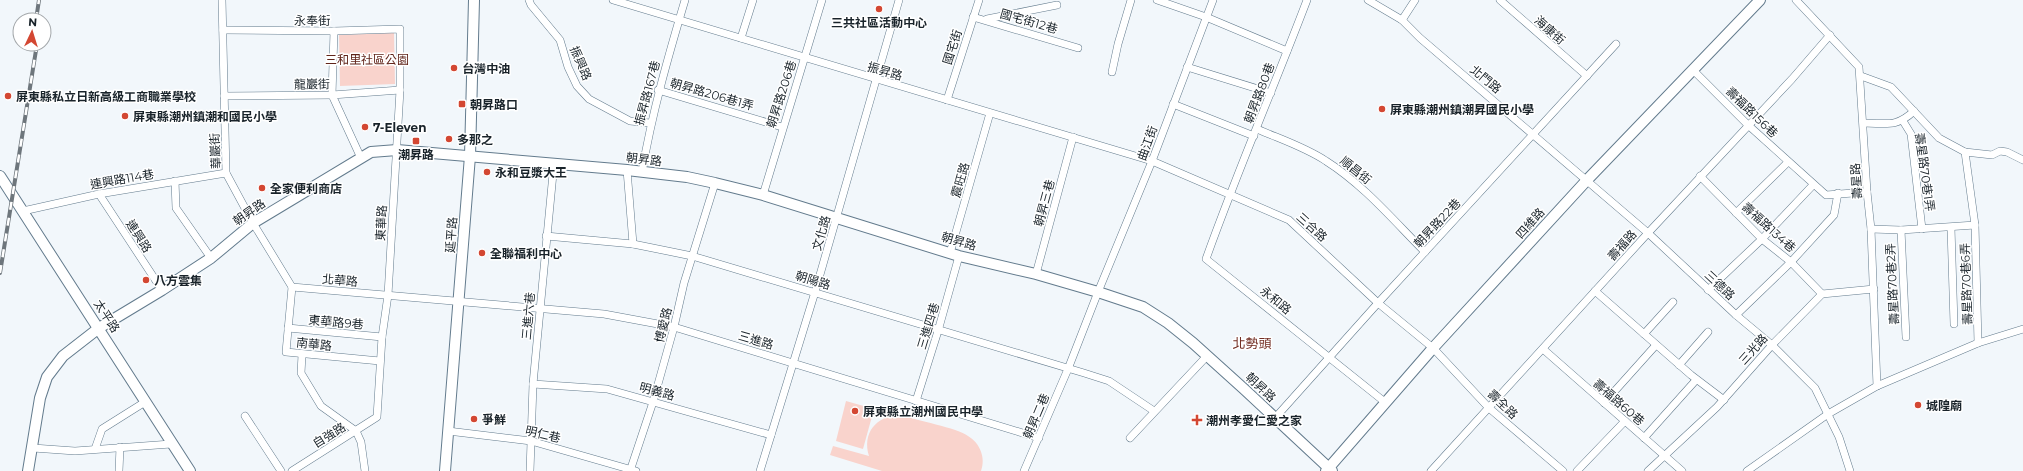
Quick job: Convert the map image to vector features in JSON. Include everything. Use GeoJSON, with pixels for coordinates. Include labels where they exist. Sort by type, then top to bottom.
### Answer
{"type":"FeatureCollection","features":[{"type":"Feature","properties":{"kind":"main road","name":"延平路"},"geometry":{"type":"LineString","coordinates":[[445,471],[460,301],[470,156],[474,0]]}},
{"type":"Feature","properties":{"kind":"main road","name":"四維路"},"geometry":{"type":"LineString","coordinates":[[1329,470],[1433,348],[1586,180],[1760,0]]}},
{"type":"Feature","properties":{"kind":"main road","name":"朝昇路"},"geometry":{"type":"LineString","coordinates":[[28,471],[33,448],[40,398],[48,377],[63,356],[99,328],[211,258],[253,223],[371,152],[397,150],[554,163],[687,177],[763,195],[955,254],[1036,274],[1143,307],[1168,323],[1207,356],[1329,470]]}},
{"type":"Feature","properties":{"kind":"main road","name":"太平路"},"geometry":{"type":"LineString","coordinates":[[0,176],[99,328],[171,444],[190,471]]}},
{"type":"Feature","properties":{"kind":"street","name":"華巖街"},"geometry":{"type":"LineString","coordinates":[[222,0],[226,173],[253,223]]}},
{"type":"Feature","properties":{"kind":"street","name":"振興路"},"geometry":{"type":"LineString","coordinates":[[529,0],[531,5],[560,40],[568,67],[577,86],[588,99],[630,121],[650,123]]}},
{"type":"Feature","properties":{"kind":"street","name":"振昇路"},"geometry":{"type":"LineString","coordinates":[[612,0],[805,57],[875,80],[990,112],[1152,162]]}},
{"type":"Feature","properties":{"kind":"street","name":"振昇路167巷"},"geometry":{"type":"LineString","coordinates":[[642,172],[650,123],[658,90],[685,0]]}},
{"type":"Feature","properties":{"kind":"street"},"geometry":{"type":"LineString","coordinates":[[741,38],[752,0]]}},
{"type":"Feature","properties":{"kind":"street","name":"朝昇路206巷"},"geometry":{"type":"LineString","coordinates":[[763,195],[782,126],[822,0]]}},
{"type":"Feature","properties":{"kind":"street","name":"文化路"},"geometry":{"type":"LineString","coordinates":[[760,471],[815,292],[899,0]]}},
{"type":"Feature","properties":{"kind":"street","name":"國宅街"},"geometry":{"type":"LineString","coordinates":[[947,100],[979,0]]}},
{"type":"Feature","properties":{"kind":"street"},"geometry":{"type":"LineString","coordinates":[[1112,72],[1118,44],[1131,0]]}},
{"type":"Feature","properties":{"kind":"street"},"geometry":{"type":"LineString","coordinates":[[1157,0],[1206,17],[1287,51]]}},
{"type":"Feature","properties":{"kind":"street","name":"曲江街"},"geometry":{"type":"LineString","coordinates":[[1098,292],[1152,162],[1213,0]]}},
{"type":"Feature","properties":{"kind":"street","name":"朝昇路80巷"},"geometry":{"type":"LineString","coordinates":[[1230,194],[1307,0]]}},
{"type":"Feature","properties":{"kind":"street","name":"北門路"},"geometry":{"type":"LineString","coordinates":[[1368,0],[1402,20],[1420,38],[1535,134],[1586,180]]}},
{"type":"Feature","properties":{"kind":"street"},"geometry":{"type":"LineString","coordinates":[[1402,20],[1415,0]]}},
{"type":"Feature","properties":{"kind":"street","name":"海康街"},"geometry":{"type":"LineString","coordinates":[[1500,0],[1587,76]]}},
{"type":"Feature","properties":{"kind":"street","name":"壽星路"},"geometry":{"type":"LineString","coordinates":[[1796,0],[1859,67],[1861,76],[1874,289],[1876,386]]}},
{"type":"Feature","properties":{"kind":"street"},"geometry":{"type":"LineString","coordinates":[[985,20],[1057,5]]}},
{"type":"Feature","properties":{"kind":"street","name":"國宅街12巷"},"geometry":{"type":"LineString","coordinates":[[973,17],[1078,48]]}},
{"type":"Feature","properties":{"kind":"street","name":"永奉街"},"geometry":{"type":"LineString","coordinates":[[223,30],[334,31],[400,29]]}},
{"type":"Feature","properties":{"kind":"street","name":"東華路"},"geometry":{"type":"LineString","coordinates":[[376,418],[382,337],[388,295],[397,150],[400,90],[400,29]]}},
{"type":"Feature","properties":{"kind":"street"},"geometry":{"type":"LineString","coordinates":[[334,31],[332,95],[360,158]]}},
{"type":"Feature","properties":{"kind":"street","name":"壽福路"},"geometry":{"type":"LineString","coordinates":[[1430,471],[1543,350],[1700,176],[1792,79],[1830,35]]}},
{"type":"Feature","properties":{"kind":"street","name":"朝昇路22巷"},"geometry":{"type":"LineString","coordinates":[[1275,418],[1424,252],[1535,134],[1616,44]]}},
{"type":"Feature","properties":{"kind":"street"},"geometry":{"type":"LineString","coordinates":[[1187,67],[1271,93]]}},
{"type":"Feature","properties":{"kind":"street","name":"壽福路156巷"},"geometry":{"type":"LineString","coordinates":[[1693,70],[1748,125],[1788,162],[1798,168],[1813,185],[1826,195],[1867,192]]}},
{"type":"Feature","properties":{"kind":"street"},"geometry":{"type":"LineString","coordinates":[[1861,76],[1891,87],[1939,138],[1965,152],[1992,155],[2000,151],[2007,152],[2023,160]]}},
{"type":"Feature","properties":{"kind":"street","name":"龍巖街"},"geometry":{"type":"LineString","coordinates":[[224,96],[332,95],[400,90]]}},
{"type":"Feature","properties":{"kind":"street","name":"朝昇路206巷1弄"},"geometry":{"type":"LineString","coordinates":[[658,90],[782,126]]}},
{"type":"Feature","properties":{"kind":"street","name":"順昌街"},"geometry":{"type":"LineString","coordinates":[[1173,104],[1255,132],[1325,160],[1366,192],[1424,252]]}},
{"type":"Feature","properties":{"kind":"street","name":"壽星路70巷1弄"},"geometry":{"type":"LineString","coordinates":[[1864,123],[1896,124],[1903,121],[1914,111]]}},
{"type":"Feature","properties":{"kind":"street","name":"震旺路"},"geometry":{"type":"LineString","coordinates":[[955,254],[990,112]]}},
{"type":"Feature","properties":{"kind":"street","name":"壽星路70巷1弄"},"geometry":{"type":"LineString","coordinates":[[1903,121],[1911,134],[1922,228]]}},
{"type":"Feature","properties":{"kind":"street","name":"朝昇三巷"},"geometry":{"type":"LineString","coordinates":[[1036,274],[1073,137]]}},
{"type":"Feature","properties":{"kind":"street","name":"壽星路70巷6弄"},"geometry":{"type":"LineString","coordinates":[[1965,152],[1975,225],[1978,343]]}},
{"type":"Feature","properties":{"kind":"street","name":"三合路"},"geometry":{"type":"LineString","coordinates":[[1152,162],[1289,220],[1378,303],[1433,348]]}},
{"type":"Feature","properties":{"kind":"street"},"geometry":{"type":"LineString","coordinates":[[1736,213],[1788,162]]}},
{"type":"Feature","properties":{"kind":"street","name":"三進六巷"},"geometry":{"type":"LineString","coordinates":[[530,471],[533,384],[554,163]]}},
{"type":"Feature","properties":{"kind":"street"},"geometry":{"type":"LineString","coordinates":[[627,170],[633,244]]}},
{"type":"Feature","properties":{"kind":"street","name":"連興路114巷"},"geometry":{"type":"LineString","coordinates":[[23,210],[99,194],[226,173]]}},
{"type":"Feature","properties":{"kind":"street","name":"壽福路134巷"},"geometry":{"type":"LineString","coordinates":[[1700,176],[1762,239],[1791,262],[1822,294]]}},
{"type":"Feature","properties":{"kind":"street","name":"三德路"},"geometry":{"type":"LineString","coordinates":[[1586,180],[1648,233],[1708,290],[1772,345],[1815,388],[1839,437],[1850,471]]}},
{"type":"Feature","properties":{"kind":"street"},"geometry":{"type":"LineString","coordinates":[[175,182],[176,208],[211,258]]}},
{"type":"Feature","properties":{"kind":"street","name":"博愛路"},"geometry":{"type":"LineString","coordinates":[[632,470],[654,402],[692,256],[715,183]]}},
{"type":"Feature","properties":{"kind":"street"},"geometry":{"type":"LineString","coordinates":[[1708,290],[1762,239],[1813,185]]}},
{"type":"Feature","properties":{"kind":"street"},"geometry":{"type":"LineString","coordinates":[[1736,315],[1791,262],[1834,215],[1838,193]]}},
{"type":"Feature","properties":{"kind":"street","name":"連興路"},"geometry":{"type":"LineString","coordinates":[[99,194],[162,290]]}},
{"type":"Feature","properties":{"kind":"street","name":"永和路"},"geometry":{"type":"LineString","coordinates":[[1230,194],[1206,259],[1386,403]]}},
{"type":"Feature","properties":{"kind":"street"},"geometry":{"type":"LineString","coordinates":[[253,223],[292,287]]}},
{"type":"Feature","properties":{"kind":"street"},"geometry":{"type":"LineString","coordinates":[[1871,229],[1901,230],[1951,228],[1975,225]]}},
{"type":"Feature","properties":{"kind":"street"},"geometry":{"type":"LineString","coordinates":[[1951,228],[1954,324]]}},
{"type":"Feature","properties":{"kind":"street","name":"壽星路70巷2弄"},"geometry":{"type":"LineString","coordinates":[[1901,230],[1906,337]]}},
{"type":"Feature","properties":{"kind":"street","name":"朝陽路"},"geometry":{"type":"LineString","coordinates":[[546,236],[633,244],[692,256],[1068,369]]}},
{"type":"Feature","properties":{"kind":"street","name":"三進四巷"},"geometry":{"type":"LineString","coordinates":[[916,401],[938,330],[955,254]]}},
{"type":"Feature","properties":{"kind":"street","name":"北華路"},"geometry":{"type":"LineString","coordinates":[[292,287],[460,301]]}},
{"type":"Feature","properties":{"kind":"street","name":"南華路"},"geometry":{"type":"LineString","coordinates":[[292,287],[286,352],[302,355],[380,361]]}},
{"type":"Feature","properties":{"kind":"street"},"geometry":{"type":"LineString","coordinates":[[1822,294],[1874,289]]}},
{"type":"Feature","properties":{"kind":"street"},"geometry":{"type":"LineString","coordinates":[[1595,291],[1696,380],[1724,400]]}},
{"type":"Feature","properties":{"kind":"street","name":"朝昇二巷"},"geometry":{"type":"LineString","coordinates":[[1024,471],[1068,369],[1098,292]]}},
{"type":"Feature","properties":{"kind":"street","name":"三光路"},"geometry":{"type":"LineString","coordinates":[[1664,456],[1724,400],[1772,345],[1822,294]]}},
{"type":"Feature","properties":{"kind":"street","name":"三進路"},"geometry":{"type":"LineString","coordinates":[[460,301],[611,315],[674,328],[1039,438]]}},
{"type":"Feature","properties":{"kind":"street"},"geometry":{"type":"LineString","coordinates":[[1644,334],[1673,302]]}},
{"type":"Feature","properties":{"kind":"street","name":"東華路9巷"},"geometry":{"type":"LineString","coordinates":[[288,328],[382,337]]}},
{"type":"Feature","properties":{"kind":"street"},"geometry":{"type":"LineString","coordinates":[[1747,471],[1828,414],[1876,386],[1978,343],[2023,329]]}},
{"type":"Feature","properties":{"kind":"street"},"geometry":{"type":"LineString","coordinates":[[1679,365],[1708,332]]}},
{"type":"Feature","properties":{"kind":"street"},"geometry":{"type":"LineString","coordinates":[[1604,403],[1656,345]]}},
{"type":"Feature","properties":{"kind":"street","name":"壽全路"},"geometry":{"type":"LineString","coordinates":[[1433,348],[1489,408],[1563,471]]}},
{"type":"Feature","properties":{"kind":"street","name":"壽福路60巷"},"geometry":{"type":"LineString","coordinates":[[1543,350],[1682,471]]}},
{"type":"Feature","properties":{"kind":"street"},"geometry":{"type":"LineString","coordinates":[[302,355],[301,374],[321,406],[356,430],[361,442],[365,471]]}},
{"type":"Feature","properties":{"kind":"street"},"geometry":{"type":"LineString","coordinates":[[1130,438],[1207,356]]}},
{"type":"Feature","properties":{"kind":"street"},"geometry":{"type":"LineString","coordinates":[[1068,369],[1109,381],[1154,411]]}},
{"type":"Feature","properties":{"kind":"street"},"geometry":{"type":"LineString","coordinates":[[1644,438],[1696,380]]}},
{"type":"Feature","properties":{"kind":"street","name":"明義路"},"geometry":{"type":"LineString","coordinates":[[533,384],[607,389],[772,435]]}},
{"type":"Feature","properties":{"kind":"street"},"geometry":{"type":"LineString","coordinates":[[95,449],[102,429],[145,402]]}},
{"type":"Feature","properties":{"kind":"street"},"geometry":{"type":"LineString","coordinates":[[245,416],[281,471]]}},
{"type":"Feature","properties":{"kind":"street","name":"自強路"},"geometry":{"type":"LineString","coordinates":[[292,471],[376,418]]}},
{"type":"Feature","properties":{"kind":"street"},"geometry":{"type":"LineString","coordinates":[[1577,471],[1625,421]]}},
{"type":"Feature","properties":{"kind":"street","name":"明仁巷"},"geometry":{"type":"LineString","coordinates":[[448,431],[531,441],[632,470]]}},
{"type":"Feature","properties":{"kind":"street"},"geometry":{"type":"LineString","coordinates":[[33,448],[75,450],[171,444]]}},
{"type":"Feature","properties":{"kind":"street"},"geometry":{"type":"LineString","coordinates":[[119,471],[120,448]]}},
{"type":"Feature","properties":{"kind":"street"},"geometry":{"type":"LineString","coordinates":[[1648,471],[1664,456]]}},
{"type":"Feature","properties":{"kind":"green space","name":"三和里社區公園"},"geometry":{"type":"Polygon","coordinates":[[[394,33],[395,84],[340,86],[339,35],[394,33]]]}},
{"type":"Feature","properties":{"kind":"green space"},"geometry":{"type":"Polygon","coordinates":[[[846,401],[874,409],[863,449],[836,441],[846,401]]]}},
{"type":"Feature","properties":{"kind":"green space"},"geometry":{"type":"Polygon","coordinates":[[[900,415],[946,427],[968,436],[976,443],[981,451],[983,461],[981,471],[882,471],[830,455],[833,446],[869,456],[867,448],[868,440],[869,433],[873,427],[884,419],[891,416],[900,415]]]}},
{"type":"Feature","properties":{"kind":"railway"},"geometry":{"type":"LineString","coordinates":[[37,12],[39,0]]}},
{"type":"Feature","properties":{"kind":"railway"},"geometry":{"type":"LineString","coordinates":[[0,273],[36,52]]}},
{"type":"Feature","properties":{"kind":"place","name":"三共社區活動中心"},"geometry":{"type":"Point","coordinates":[879,9]}},
{"type":"Feature","properties":{"kind":"place","name":"台灣中油"},"geometry":{"type":"Point","coordinates":[454,68]}},
{"type":"Feature","properties":{"kind":"place","name":"屏東縣私立日新高級工商職業學校"},"geometry":{"type":"Point","coordinates":[8,96]}},
{"type":"Feature","properties":{"kind":"place","name":"朝昇路口"},"geometry":{"type":"Point","coordinates":[462,104]}},
{"type":"Feature","properties":{"kind":"place","name":"屏東縣潮州鎮潮昇國民小學"},"geometry":{"type":"Point","coordinates":[1382,109]}},
{"type":"Feature","properties":{"kind":"place","name":"屏東縣潮州鎮潮和國民小學"},"geometry":{"type":"Point","coordinates":[125,116]}},
{"type":"Feature","properties":{"kind":"place","name":"7-Eleven"},"geometry":{"type":"Point","coordinates":[365,127]}},
{"type":"Feature","properties":{"kind":"place","name":"多那之"},"geometry":{"type":"Point","coordinates":[449,139]}},
{"type":"Feature","properties":{"kind":"place","name":"潮昇路"},"geometry":{"type":"Point","coordinates":[416,141]}},
{"type":"Feature","properties":{"kind":"place","name":"永和豆漿大王"},"geometry":{"type":"Point","coordinates":[487,172]}},
{"type":"Feature","properties":{"kind":"place","name":"全家便利商店"},"geometry":{"type":"Point","coordinates":[262,188]}},
{"type":"Feature","properties":{"kind":"place","name":"全聯福利中心"},"geometry":{"type":"Point","coordinates":[482,253]}},
{"type":"Feature","properties":{"kind":"place","name":"八方雲集"},"geometry":{"type":"Point","coordinates":[146,280]}},
{"type":"Feature","properties":{"kind":"place","name":"城隍廟"},"geometry":{"type":"Point","coordinates":[1918,405]}},
{"type":"Feature","properties":{"kind":"place","name":"屏東縣立潮州國民中學"},"geometry":{"type":"Point","coordinates":[855,411]}},
{"type":"Feature","properties":{"kind":"place","name":"爭鮮"},"geometry":{"type":"Point","coordinates":[474,419]}},
{"type":"Feature","properties":{"kind":"place","name":"潮州孝愛仁愛之家"},"geometry":{"type":"Point","coordinates":[1197,420]}},
{"type":"Feature","properties":{"kind":"district","name":"北勢頭"},"geometry":{"type":"Point","coordinates":[1252,343]}}]}
